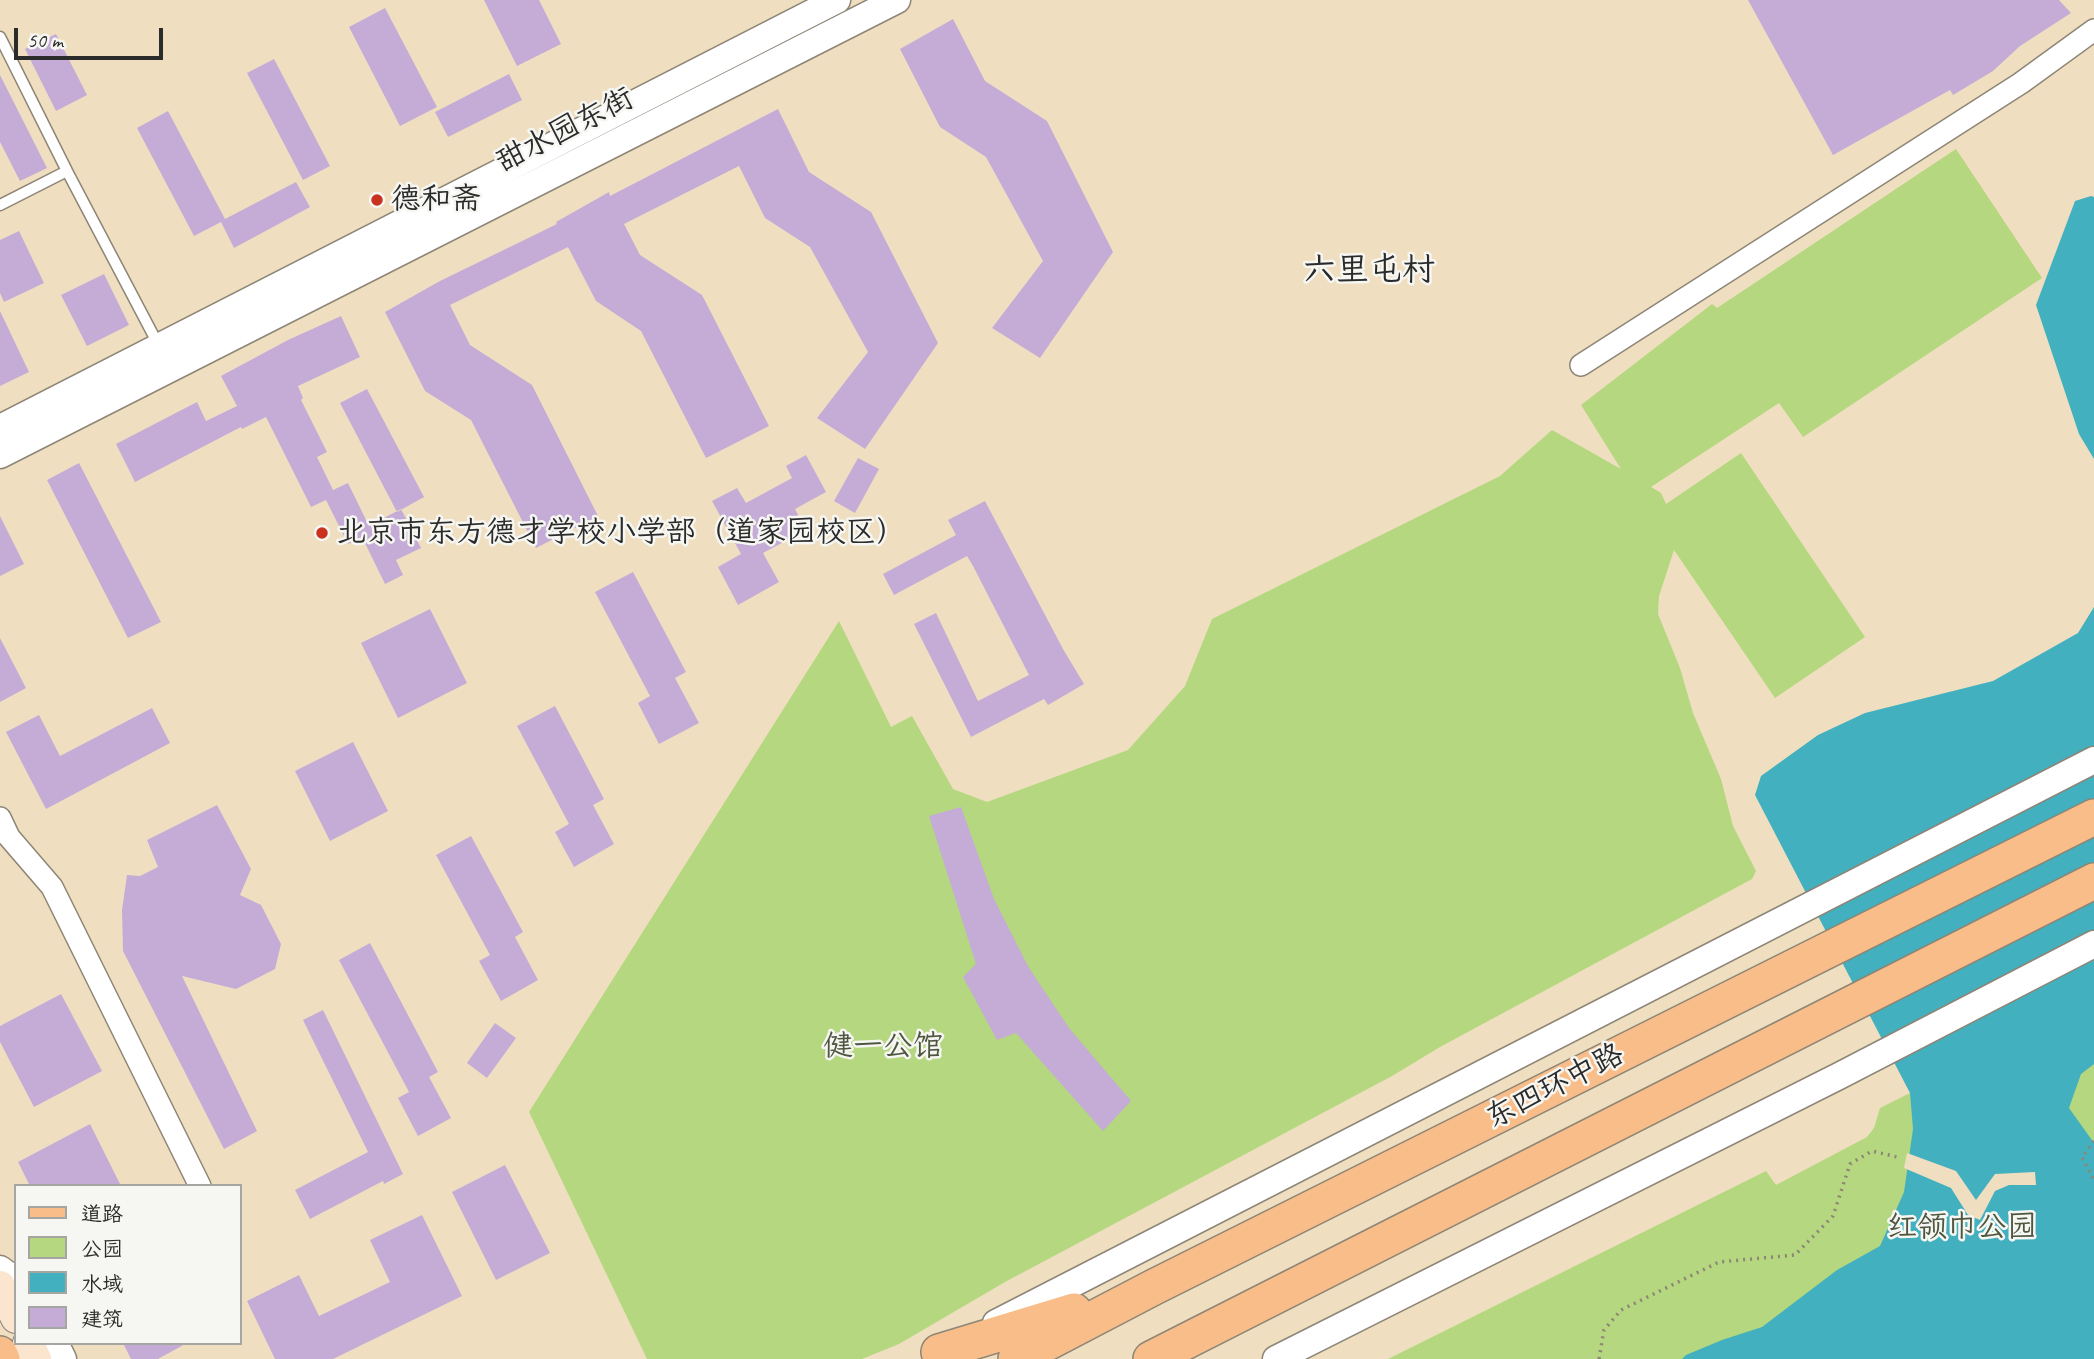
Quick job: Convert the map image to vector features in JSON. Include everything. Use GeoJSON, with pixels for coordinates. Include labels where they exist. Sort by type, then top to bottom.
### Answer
{"type":"FeatureCollection","features":[{"type":"Feature","properties":{"kind":"highway","name":"东四环中路"},"geometry":{"type":"LineString","coordinates":[[1016,1359],[1154,1287],[2094,817]]}},
{"type":"Feature","properties":{"kind":"highway","name":"东四环中路"},"geometry":{"type":"LineString","coordinates":[[1151,1359],[1174,1350],[2094,881]]}},
{"type":"Feature","properties":{"kind":"highway"},"geometry":{"type":"LineString","coordinates":[[933,1356],[1154,1287]]}},
{"type":"Feature","properties":{"kind":"main road"},"geometry":{"type":"LineString","coordinates":[[0,1286],[14,1314]]}},
{"type":"Feature","properties":{"kind":"main road"},"geometry":{"type":"LineString","coordinates":[[0,1353],[3,1359]]}},
{"type":"Feature","properties":{"kind":"street","name":"甜水园东街"},"geometry":{"type":"LineString","coordinates":[[0,428],[837,0]]}},
{"type":"Feature","properties":{"kind":"street","name":"甜水园东街"},"geometry":{"type":"LineString","coordinates":[[0,455],[897,0]]}},
{"type":"Feature","properties":{"kind":"street"},"geometry":{"type":"LineString","coordinates":[[1581,365],[2021,83],[2094,30]]}},
{"type":"Feature","properties":{"kind":"street","name":"东四环中路"},"geometry":{"type":"LineString","coordinates":[[933,1356],[2094,761]]}},
{"type":"Feature","properties":{"kind":"street"},"geometry":{"type":"LineString","coordinates":[[0,818],[9,837],[52,887],[199,1184]]}},
{"type":"Feature","properties":{"kind":"street"},"geometry":{"type":"LineString","coordinates":[[1276,1359],[1839,1076],[2094,944]]}},
{"type":"Feature","properties":{"kind":"lane"},"geometry":{"type":"LineString","coordinates":[[0,37],[160,347]]}},
{"type":"Feature","properties":{"kind":"lane"},"geometry":{"type":"LineString","coordinates":[[0,205],[67,170]]}},
{"type":"Feature","properties":{"kind":"path"},"geometry":{"type":"LineString","coordinates":[[2094,1141],[2082,1157],[2094,1180]]}},
{"type":"Feature","properties":{"kind":"path"},"geometry":{"type":"LineString","coordinates":[[1599,1359],[1604,1330],[1621,1310],[1720,1262],[1795,1255],[1833,1216],[1850,1164],[1872,1151],[1897,1157]]}},
{"type":"Feature","properties":{"kind":"green space","name":"健一公馆"},"geometry":{"type":"Polygon","coordinates":[[[1956,149],[2042,278],[1803,437],[1779,403],[1651,487],[1661,493],[1666,504],[1741,453],[1865,637],[1775,698],[1674,550],[1659,596],[1658,614],[1680,668],[1693,713],[1721,779],[1733,826],[1756,871],[1752,879],[1440,1047],[1392,1076],[1005,1282],[899,1344],[862,1359],[647,1359],[529,1112],[839,621],[891,727],[912,716],[953,789],[987,802],[1128,750],[1185,686],[1212,619],[1500,476],[1552,430],[1621,469],[1581,405],[1712,304],[1717,308],[1956,149]]]}},
{"type":"Feature","properties":{"kind":"green space","name":"红领巾公园"},"geometry":{"type":"Polygon","coordinates":[[[2094,1001],[2094,1359],[1388,1359],[1766,1171],[1776,1185],[1867,1137],[1874,1128],[1880,1108],[2094,1001]]]}},
{"type":"Feature","properties":{"kind":"water"},"geometry":{"type":"Polygon","coordinates":[[[2094,197],[2094,459],[2079,434],[2036,305],[2075,201],[2094,197]]]}},
{"type":"Feature","properties":{"kind":"water"},"geometry":{"type":"Polygon","coordinates":[[[2094,607],[2094,1064],[2081,1074],[2069,1108],[2094,1143],[2094,1359],[1682,1359],[1722,1340],[1762,1327],[1837,1270],[1880,1246],[1904,1192],[1913,1129],[1910,1093],[1755,795],[1761,776],[1818,735],[1865,713],[1993,681],[2078,633],[2094,607]]]}},
{"type":"Feature","properties":{"kind":"pier"},"geometry":{"type":"Polygon","coordinates":[[[1907,1153],[1956,1171],[1976,1200],[1995,1174],[2035,1172],[2036,1185],[2009,1185],[1995,1191],[1980,1220],[1968,1215],[1951,1188],[1904,1168],[1907,1153]]]}},
{"type":"Feature","properties":{"kind":"building"},"geometry":{"type":"Polygon","coordinates":[[[484,0],[539,0],[561,44],[517,66],[484,0]]]}},
{"type":"Feature","properties":{"kind":"building"},"geometry":{"type":"Polygon","coordinates":[[[1748,0],[2059,0],[2071,13],[2020,46],[1993,71],[1953,95],[1950,90],[1833,155],[1748,0]]]}},
{"type":"Feature","properties":{"kind":"building"},"geometry":{"type":"Polygon","coordinates":[[[385,8],[437,107],[400,126],[349,27],[385,8]]]}},
{"type":"Feature","properties":{"kind":"building"},"geometry":{"type":"Polygon","coordinates":[[[953,19],[985,81],[1047,121],[1113,252],[1040,358],[992,328],[1043,261],[986,157],[940,127],[900,49],[953,19]]]}},
{"type":"Feature","properties":{"kind":"building"},"geometry":{"type":"Polygon","coordinates":[[[56,34],[87,95],[56,111],[25,49],[56,34]]]}},
{"type":"Feature","properties":{"kind":"building"},"geometry":{"type":"Polygon","coordinates":[[[274,59],[330,166],[303,180],[247,73],[274,59]]]}},
{"type":"Feature","properties":{"kind":"building"},"geometry":{"type":"Polygon","coordinates":[[[509,74],[522,100],[448,137],[435,112],[509,74]]]}},
{"type":"Feature","properties":{"kind":"building"},"geometry":{"type":"Polygon","coordinates":[[[0,75],[47,168],[20,181],[0,142],[0,75]]]}},
{"type":"Feature","properties":{"kind":"building"},"geometry":{"type":"Polygon","coordinates":[[[778,109],[809,172],[871,212],[938,343],[865,449],[817,418],[868,352],[810,247],[765,218],[739,166],[624,224],[640,255],[702,295],[769,426],[706,458],[641,331],[596,301],[568,247],[450,305],[470,345],[532,385],[598,516],[536,548],[471,420],[425,391],[385,312],[440,281],[557,224],[556,222],[609,192],[610,196],[778,109]]]}},
{"type":"Feature","properties":{"kind":"building"},"geometry":{"type":"Polygon","coordinates":[[[168,111],[225,219],[296,182],[310,207],[234,248],[221,222],[194,236],[137,128],[168,111]]]}},
{"type":"Feature","properties":{"kind":"building"},"geometry":{"type":"Polygon","coordinates":[[[19,231],[44,283],[4,302],[0,293],[0,240],[19,231]]]}},
{"type":"Feature","properties":{"kind":"building"},"geometry":{"type":"Polygon","coordinates":[[[104,274],[129,325],[87,346],[61,295],[104,274]]]}},
{"type":"Feature","properties":{"kind":"building"},"geometry":{"type":"Polygon","coordinates":[[[0,311],[29,372],[0,386],[0,311]]]}},
{"type":"Feature","properties":{"kind":"building"},"geometry":{"type":"Polygon","coordinates":[[[341,316],[360,357],[298,386],[303,398],[301,400],[327,452],[317,457],[333,490],[348,483],[369,526],[401,509],[421,548],[396,560],[403,575],[385,584],[362,537],[348,544],[326,500],[311,507],[266,417],[242,429],[241,427],[135,482],[116,444],[197,402],[206,421],[237,406],[221,376],[288,340],[341,316]]]}},
{"type":"Feature","properties":{"kind":"building"},"geometry":{"type":"Polygon","coordinates":[[[367,389],[424,497],[397,512],[340,403],[367,389]]]}},
{"type":"Feature","properties":{"kind":"building"},"geometry":{"type":"Polygon","coordinates":[[[806,455],[826,492],[795,509],[806,530],[763,553],[779,582],[738,605],[718,567],[741,554],[712,501],[737,488],[746,503],[792,478],[786,466],[806,455]]]}},
{"type":"Feature","properties":{"kind":"building"},"geometry":{"type":"Polygon","coordinates":[[[858,458],[879,469],[855,513],[834,501],[858,458]]]}},
{"type":"Feature","properties":{"kind":"building"},"geometry":{"type":"Polygon","coordinates":[[[79,463],[161,622],[128,638],[47,480],[79,463]]]}},
{"type":"Feature","properties":{"kind":"building"},"geometry":{"type":"Polygon","coordinates":[[[985,501],[1084,684],[1048,705],[1044,699],[971,737],[914,624],[936,613],[978,701],[1029,675],[973,566],[967,556],[894,595],[883,574],[956,535],[948,520],[985,501]]]}},
{"type":"Feature","properties":{"kind":"building"},"geometry":{"type":"Polygon","coordinates":[[[0,516],[24,564],[0,576],[0,516]]]}},
{"type":"Feature","properties":{"kind":"building"},"geometry":{"type":"Polygon","coordinates":[[[633,572],[686,672],[675,678],[699,723],[659,744],[638,703],[650,696],[595,592],[633,572]]]}},
{"type":"Feature","properties":{"kind":"building"},"geometry":{"type":"Polygon","coordinates":[[[430,609],[467,683],[398,718],[361,643],[430,609]]]}},
{"type":"Feature","properties":{"kind":"building"},"geometry":{"type":"Polygon","coordinates":[[[0,638],[26,688],[0,702],[0,638]]]}},
{"type":"Feature","properties":{"kind":"building"},"geometry":{"type":"Polygon","coordinates":[[[555,706],[604,799],[593,805],[614,844],[574,867],[555,832],[569,824],[517,726],[555,706]]]}},
{"type":"Feature","properties":{"kind":"building"},"geometry":{"type":"Polygon","coordinates":[[[152,708],[170,743],[46,809],[6,732],[39,715],[60,756],[152,708]]]}},
{"type":"Feature","properties":{"kind":"building"},"geometry":{"type":"Polygon","coordinates":[[[353,742],[388,811],[330,841],[295,771],[353,742]]]}},
{"type":"Feature","properties":{"kind":"building"},"geometry":{"type":"Polygon","coordinates":[[[217,805],[251,869],[240,895],[261,905],[281,944],[275,969],[236,989],[182,976],[257,1131],[224,1149],[123,951],[122,910],[127,875],[140,876],[158,867],[147,840],[217,805]]]}},
{"type":"Feature","properties":{"kind":"building"},"geometry":{"type":"Polygon","coordinates":[[[961,807],[994,899],[1029,968],[1069,1028],[1131,1101],[1103,1131],[1016,1033],[997,1040],[963,977],[976,964],[929,816],[961,807]]]}},
{"type":"Feature","properties":{"kind":"building"},"geometry":{"type":"Polygon","coordinates":[[[471,836],[523,932],[515,937],[538,980],[501,1001],[479,961],[490,955],[436,855],[471,836]]]}},
{"type":"Feature","properties":{"kind":"building"},"geometry":{"type":"Polygon","coordinates":[[[370,943],[438,1072],[429,1077],[451,1118],[418,1136],[398,1098],[409,1092],[339,960],[370,943]]]}},
{"type":"Feature","properties":{"kind":"building"},"geometry":{"type":"Polygon","coordinates":[[[61,994],[102,1071],[34,1107],[0,1042],[0,1026],[61,994]]]}},
{"type":"Feature","properties":{"kind":"building"},"geometry":{"type":"Polygon","coordinates":[[[323,1010],[403,1174],[384,1184],[383,1181],[310,1219],[295,1190],[368,1152],[303,1020],[323,1010]]]}},
{"type":"Feature","properties":{"kind":"building"},"geometry":{"type":"Polygon","coordinates":[[[495,1023],[516,1038],[487,1078],[467,1063],[495,1023]]]}},
{"type":"Feature","properties":{"kind":"building"},"geometry":{"type":"Polygon","coordinates":[[[90,1124],[120,1184],[29,1184],[18,1162],[90,1124]]]}},
{"type":"Feature","properties":{"kind":"building"},"geometry":{"type":"Polygon","coordinates":[[[505,1165],[550,1253],[496,1280],[452,1192],[505,1165]]]}},
{"type":"Feature","properties":{"kind":"building"},"geometry":{"type":"Polygon","coordinates":[[[422,1215],[462,1296],[333,1359],[275,1359],[247,1301],[299,1275],[319,1316],[390,1282],[370,1240],[422,1215]]]}},
{"type":"Feature","properties":{"kind":"building"},"geometry":{"type":"Polygon","coordinates":[[[124,1345],[183,1345],[158,1359],[131,1359],[124,1345]]]}},
{"type":"Feature","properties":{"kind":"place","name":"德和斋"},"geometry":{"type":"Point","coordinates":[377,200]}},
{"type":"Feature","properties":{"kind":"place","name":"北京市东方德才学校小学部（道家园校区）"},"geometry":{"type":"Point","coordinates":[322,533]}},
{"type":"Feature","properties":{"kind":"district","name":"六里屯村"},"geometry":{"type":"Point","coordinates":[1369,271]}}]}
